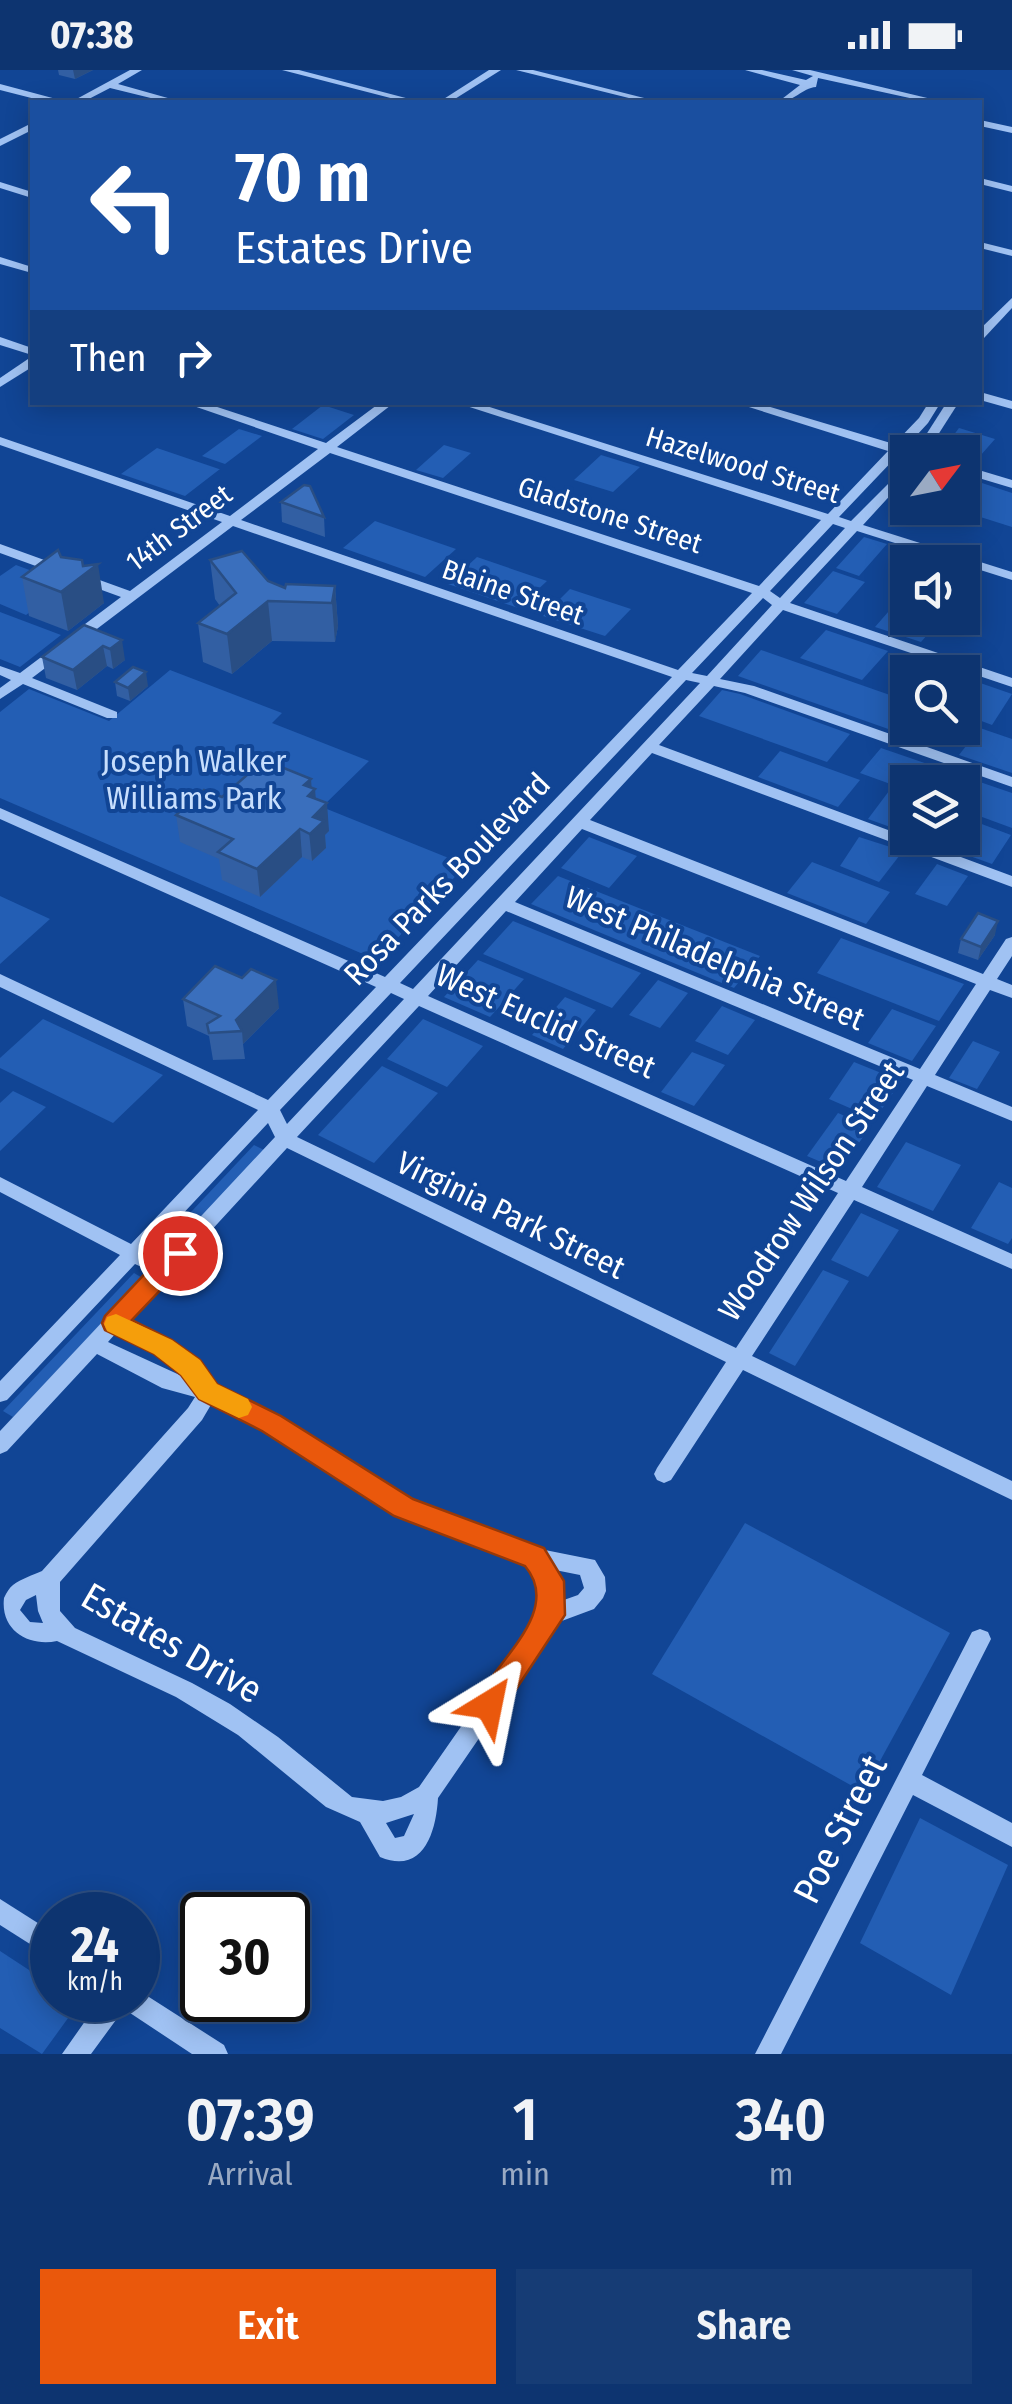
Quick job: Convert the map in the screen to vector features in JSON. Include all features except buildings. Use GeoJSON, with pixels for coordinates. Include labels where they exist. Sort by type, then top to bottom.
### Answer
{"type":"FeatureCollection","features":[{"type":"Feature","properties":{"kind":"street"},"geometry":{"type":"LineString","coordinates":[[80,100],[137,70]]}},
{"type":"Feature","properties":{"kind":"street"},"geometry":{"type":"LineString","coordinates":[[287,70],[408,100]]}},
{"type":"Feature","properties":{"kind":"street"},"geometry":{"type":"LineString","coordinates":[[447,100],[496,70]]}},
{"type":"Feature","properties":{"kind":"street"},"geometry":{"type":"LineString","coordinates":[[520,70],[648,100]]}},
{"type":"Feature","properties":{"kind":"street"},"geometry":{"type":"LineString","coordinates":[[750,70],[882,100]]}},
{"type":"Feature","properties":{"kind":"street"},"geometry":{"type":"LineString","coordinates":[[797,70],[823,72],[930,100]]}},
{"type":"Feature","properties":{"kind":"street"},"geometry":{"type":"LineString","coordinates":[[786,100],[823,72]]}},
{"type":"Feature","properties":{"kind":"street"},"geometry":{"type":"LineString","coordinates":[[110,84],[170,100]]}},
{"type":"Feature","properties":{"kind":"street"},"geometry":{"type":"LineString","coordinates":[[0,88],[48,100]]}},
{"type":"Feature","properties":{"kind":"street"},"geometry":{"type":"LineString","coordinates":[[982,116],[1012,119]]}},
{"type":"Feature","properties":{"kind":"street"},"geometry":{"type":"LineString","coordinates":[[982,116],[1012,130]]}},
{"type":"Feature","properties":{"kind":"street"},"geometry":{"type":"LineString","coordinates":[[3,140],[30,128]]}},
{"type":"Feature","properties":{"kind":"street"},"geometry":{"type":"LineString","coordinates":[[982,181],[1012,188]]}},
{"type":"Feature","properties":{"kind":"street"},"geometry":{"type":"LineString","coordinates":[[0,185],[30,194]]}},
{"type":"Feature","properties":{"kind":"street"},"geometry":{"type":"LineString","coordinates":[[982,246],[1012,253]]}},
{"type":"Feature","properties":{"kind":"street"},"geometry":{"type":"LineString","coordinates":[[0,260],[30,269]]}},
{"type":"Feature","properties":{"kind":"street"},"geometry":{"type":"LineString","coordinates":[[982,334],[1012,301]]}},
{"type":"Feature","properties":{"kind":"street"},"geometry":{"type":"LineString","coordinates":[[982,317],[1012,325]]}},
{"type":"Feature","properties":{"kind":"street"},"geometry":{"type":"LineString","coordinates":[[0,341],[30,351]]}},
{"type":"Feature","properties":{"kind":"street"},"geometry":{"type":"LineString","coordinates":[[0,383],[30,363]]}},
{"type":"Feature","properties":{"kind":"street"},"geometry":{"type":"LineString","coordinates":[[982,397],[1012,405]]}},
{"type":"Feature","properties":{"kind":"street","name":"Gladstone Street"},"geometry":{"type":"LineString","coordinates":[[197,405],[761,591],[781,605],[1012,683]]}},
{"type":"Feature","properties":{"kind":"street","name":"14th Street"},"geometry":{"type":"LineString","coordinates":[[0,695],[384,405]]}},
{"type":"Feature","properties":{"kind":"street","name":"Hazelwood Street"},"geometry":{"type":"LineString","coordinates":[[470,405],[1012,576]]}},
{"type":"Feature","properties":{"kind":"street"},"geometry":{"type":"LineString","coordinates":[[749,405],[890,447]]}},
{"type":"Feature","properties":{"kind":"street","name":"Rosa Parks Boulevard"},"geometry":{"type":"LineString","coordinates":[[913,435],[933,405]]}},
{"type":"Feature","properties":{"kind":"street"},"geometry":{"type":"LineString","coordinates":[[932,435],[952,405]]}},
{"type":"Feature","properties":{"kind":"street","name":"Blaine Street"},"geometry":{"type":"LineString","coordinates":[[0,441],[682,674],[712,679],[1012,782]]}},
{"type":"Feature","properties":{"kind":"street","name":"Rosa Parks Boulevard"},"geometry":{"type":"LineString","coordinates":[[0,1394],[830,518],[890,462]]}},
{"type":"Feature","properties":{"kind":"street"},"geometry":{"type":"LineString","coordinates":[[980,474],[1012,484]]}},
{"type":"Feature","properties":{"kind":"street","name":"Rosa Parks Boulevard"},"geometry":{"type":"LineString","coordinates":[[3,1438],[420,997],[890,487]]}},
{"type":"Feature","properties":{"kind":"street"},"geometry":{"type":"LineString","coordinates":[[0,548],[130,596]]}},
{"type":"Feature","properties":{"kind":"street"},"geometry":{"type":"LineString","coordinates":[[0,670],[112,714]]}},
{"type":"Feature","properties":{"kind":"street"},"geometry":{"type":"LineString","coordinates":[[650,747],[1012,882]]}},
{"type":"Feature","properties":{"kind":"street","name":"West Euclid Street"},"geometry":{"type":"LineString","coordinates":[[0,813],[1012,1262]]}},
{"type":"Feature","properties":{"kind":"street"},"geometry":{"type":"LineString","coordinates":[[580,822],[1012,992]]}},
{"type":"Feature","properties":{"kind":"street","name":"West Philadelphia Street"},"geometry":{"type":"LineString","coordinates":[[505,904],[1012,1114]]}},
{"type":"Feature","properties":{"kind":"street","name":"Woodrow Wilson Street"},"geometry":{"type":"LineString","coordinates":[[664,1474],[1012,943]]}},
{"type":"Feature","properties":{"kind":"street"},"geometry":{"type":"LineString","coordinates":[[0,980],[270,1108],[286,1140]]}},
{"type":"Feature","properties":{"kind":"street","name":"Virginia Park Street"},"geometry":{"type":"LineString","coordinates":[[286,1140],[1012,1491]]}},
{"type":"Feature","properties":{"kind":"street"},"geometry":{"type":"LineString","coordinates":[[0,1184],[164,1270]]}},
{"type":"Feature","properties":{"kind":"street","name":"Estates Drive"},"geometry":{"type":"LineString","coordinates":[[114,1323],[163,1347],[190,1368],[208,1392]]}},
{"type":"Feature","properties":{"kind":"street","name":"Estates Drive"},"geometry":{"type":"LineString","coordinates":[[95,1344],[169,1382],[208,1392],[272,1424],[404,1507],[534,1557],[586,1567],[594,1577],[595,1591],[586,1602],[551,1615],[427,1795],[426,1820],[418,1840],[407,1850],[388,1849],[368,1813],[334,1799],[280,1751],[221,1711],[60,1630],[48,1608],[50,1578],[195,1414],[208,1392]]}},
{"type":"Feature","properties":{"kind":"street"},"geometry":{"type":"LineString","coordinates":[[534,1557],[550,1581],[551,1615]]}},
{"type":"Feature","properties":{"kind":"street"},"geometry":{"type":"LineString","coordinates":[[50,1578],[18,1594],[9,1610],[12,1621],[31,1634],[42,1636],[60,1630]]}},
{"type":"Feature","properties":{"kind":"street","name":"Poe Street"},"geometry":{"type":"LineString","coordinates":[[768,2054],[980,1639]]}},
{"type":"Feature","properties":{"kind":"street"},"geometry":{"type":"LineString","coordinates":[[908,1780],[1012,1836]]}},
{"type":"Feature","properties":{"kind":"street"},"geometry":{"type":"LineString","coordinates":[[368,1813],[404,1807],[427,1795]]}},
{"type":"Feature","properties":{"kind":"street"},"geometry":{"type":"LineString","coordinates":[[0,1910],[30,1931]]}},
{"type":"Feature","properties":{"kind":"street"},"geometry":{"type":"LineString","coordinates":[[160,2018],[215,2054]]}},
{"type":"Feature","properties":{"kind":"street"},"geometry":{"type":"LineString","coordinates":[[76,2054],[99,2022]]}},
{"type":"Feature","properties":{"kind":"green space"},"geometry":{"type":"Polygon","coordinates":[[[323,405],[354,415],[323,439],[292,429],[323,405]]]}},
{"type":"Feature","properties":{"kind":"green space"},"geometry":{"type":"Polygon","coordinates":[[[959,428],[995,439],[980,456],[980,435],[954,435],[959,428]]]}},
{"type":"Feature","properties":{"kind":"green space"},"geometry":{"type":"Polygon","coordinates":[[[239,429],[262,436],[225,464],[202,456],[239,429]]]}},
{"type":"Feature","properties":{"kind":"green space"},"geometry":{"type":"Polygon","coordinates":[[[444,445],[471,453],[443,478],[416,470],[444,445]]]}},
{"type":"Feature","properties":{"kind":"green space"},"geometry":{"type":"Polygon","coordinates":[[[157,448],[220,469],[185,496],[121,474],[157,448]]]}},
{"type":"Feature","properties":{"kind":"green space"},"geometry":{"type":"Polygon","coordinates":[[[601,455],[640,467],[613,492],[574,480],[601,455]]]}},
{"type":"Feature","properties":{"kind":"green space"},"geometry":{"type":"Polygon","coordinates":[[[980,482],[1012,493],[1012,527],[980,517],[980,482]]]}},
{"type":"Feature","properties":{"kind":"green space"},"geometry":{"type":"Polygon","coordinates":[[[375,521],[456,549],[425,577],[343,548],[375,521]]]}},
{"type":"Feature","properties":{"kind":"green space"},"geometry":{"type":"Polygon","coordinates":[[[864,537],[887,544],[859,576],[836,568],[864,537]]]}},
{"type":"Feature","properties":{"kind":"green space"},"geometry":{"type":"Polygon","coordinates":[[[477,557],[547,581],[518,608],[448,584],[477,557]]]}},
{"type":"Feature","properties":{"kind":"green space"},"geometry":{"type":"Polygon","coordinates":[[[16,565],[67,584],[26,615],[0,604],[0,576],[16,565]]]}},
{"type":"Feature","properties":{"kind":"green space"},"geometry":{"type":"Polygon","coordinates":[[[833,571],[865,582],[837,614],[804,603],[833,571]]]}},
{"type":"Feature","properties":{"kind":"green space"},"geometry":{"type":"Polygon","coordinates":[[[570,589],[631,609],[605,636],[543,616],[570,589]]]}},
{"type":"Feature","properties":{"kind":"green space"},"geometry":{"type":"Polygon","coordinates":[[[890,610],[890,632],[875,627],[890,610]]]}},
{"type":"Feature","properties":{"kind":"green space"},"geometry":{"type":"Polygon","coordinates":[[[0,612],[61,635],[20,667],[0,659],[0,612]]]}},
{"type":"Feature","properties":{"kind":"green space"},"geometry":{"type":"Polygon","coordinates":[[[826,630],[888,651],[862,680],[800,658],[826,630]]]}},
{"type":"Feature","properties":{"kind":"green space"},"geometry":{"type":"Polygon","coordinates":[[[900,635],[927,635],[921,642],[900,635]]]}},
{"type":"Feature","properties":{"kind":"green space"},"geometry":{"type":"Polygon","coordinates":[[[761,650],[890,695],[890,730],[738,676],[761,650]]]}},
{"type":"Feature","properties":{"kind":"green space","name":"Joseph Walker Williams Park"},"geometry":{"type":"Polygon","coordinates":[[[170,670],[282,713],[272,723],[369,761],[322,807],[466,865],[377,960],[0,798],[0,712],[29,689],[109,721],[170,670]]]}},
{"type":"Feature","properties":{"kind":"green space"},"geometry":{"type":"Polygon","coordinates":[[[980,683],[1012,694],[992,725],[980,720],[980,683]]]}},
{"type":"Feature","properties":{"kind":"green space"},"geometry":{"type":"Polygon","coordinates":[[[722,690],[850,734],[827,762],[699,716],[722,690]]]}},
{"type":"Feature","properties":{"kind":"green space"},"geometry":{"type":"Polygon","coordinates":[[[980,728],[1012,739],[1012,773],[959,755],[967,745],[980,745],[980,728]]]}},
{"type":"Feature","properties":{"kind":"green space"},"geometry":{"type":"Polygon","coordinates":[[[881,748],[930,765],[890,765],[890,784],[860,773],[881,748]]]}},
{"type":"Feature","properties":{"kind":"green space"},"geometry":{"type":"Polygon","coordinates":[[[780,751],[860,780],[838,807],[758,777],[780,751]]]}},
{"type":"Feature","properties":{"kind":"green space"},"geometry":{"type":"Polygon","coordinates":[[[980,782],[1012,793],[1012,828],[980,816],[980,782]]]}},
{"type":"Feature","properties":{"kind":"green space"},"geometry":{"type":"Polygon","coordinates":[[[889,791],[890,791],[890,827],[868,819],[889,791]]]}},
{"type":"Feature","properties":{"kind":"green space"},"geometry":{"type":"Polygon","coordinates":[[[980,823],[1011,835],[992,864],[967,855],[980,855],[980,823]]]}},
{"type":"Feature","properties":{"kind":"green space"},"geometry":{"type":"Polygon","coordinates":[[[589,837],[637,856],[609,888],[561,868],[589,837]]]}},
{"type":"Feature","properties":{"kind":"green space"},"geometry":{"type":"Polygon","coordinates":[[[859,837],[890,847],[890,855],[900,855],[879,882],[840,866],[859,837]]]}},
{"type":"Feature","properties":{"kind":"green space"},"geometry":{"type":"Polygon","coordinates":[[[812,862],[890,892],[866,924],[787,893],[812,862]]]}},
{"type":"Feature","properties":{"kind":"green space"},"geometry":{"type":"Polygon","coordinates":[[[937,864],[968,876],[947,906],[915,894],[937,864]]]}},
{"type":"Feature","properties":{"kind":"green space"},"geometry":{"type":"Polygon","coordinates":[[[558,876],[760,956],[734,988],[531,904],[558,876]]]}},
{"type":"Feature","properties":{"kind":"green space"},"geometry":{"type":"Polygon","coordinates":[[[0,896],[50,919],[0,964],[0,896]]]}},
{"type":"Feature","properties":{"kind":"green space"},"geometry":{"type":"Polygon","coordinates":[[[513,921],[641,973],[612,1008],[483,954],[513,921]]]}},
{"type":"Feature","properties":{"kind":"green space"},"geometry":{"type":"Polygon","coordinates":[[[841,938],[964,984],[939,1021],[817,973],[841,938]]]}},
{"type":"Feature","properties":{"kind":"green space"},"geometry":{"type":"Polygon","coordinates":[[[478,960],[524,979],[490,1017],[444,997],[478,960]]]}},
{"type":"Feature","properties":{"kind":"green space"},"geometry":{"type":"Polygon","coordinates":[[[658,980],[688,993],[660,1028],[629,1015],[658,980]]]}},
{"type":"Feature","properties":{"kind":"green space"},"geometry":{"type":"Polygon","coordinates":[[[565,997],[596,1010],[563,1049],[532,1035],[565,997]]]}},
{"type":"Feature","properties":{"kind":"green space"},"geometry":{"type":"Polygon","coordinates":[[[722,1006],[755,1020],[728,1055],[695,1041],[722,1006]]]}},
{"type":"Feature","properties":{"kind":"green space"},"geometry":{"type":"Polygon","coordinates":[[[892,1009],[936,1026],[912,1061],[868,1043],[892,1009]]]}},
{"type":"Feature","properties":{"kind":"green space"},"geometry":{"type":"Polygon","coordinates":[[[43,1019],[163,1075],[113,1123],[0,1068],[0,1058],[43,1019]]]}},
{"type":"Feature","properties":{"kind":"green space"},"geometry":{"type":"Polygon","coordinates":[[[423,1019],[483,1046],[447,1087],[387,1059],[423,1019]]]}},
{"type":"Feature","properties":{"kind":"green space"},"geometry":{"type":"Polygon","coordinates":[[[973,1041],[1000,1052],[977,1089],[949,1078],[973,1041]]]}},
{"type":"Feature","properties":{"kind":"green space"},"geometry":{"type":"Polygon","coordinates":[[[692,1052],[725,1065],[694,1106],[661,1092],[692,1052]]]}},
{"type":"Feature","properties":{"kind":"green space"},"geometry":{"type":"Polygon","coordinates":[[[854,1062],[901,1081],[875,1119],[829,1099],[854,1062]]]}},
{"type":"Feature","properties":{"kind":"green space"},"geometry":{"type":"Polygon","coordinates":[[[382,1066],[438,1093],[374,1163],[318,1135],[382,1066]]]}},
{"type":"Feature","properties":{"kind":"green space"},"geometry":{"type":"Polygon","coordinates":[[[13,1091],[46,1107],[0,1151],[0,1103],[13,1091]]]}},
{"type":"Feature","properties":{"kind":"green space"},"geometry":{"type":"Polygon","coordinates":[[[838,1113],[870,1127],[840,1170],[807,1156],[838,1113]]]}},
{"type":"Feature","properties":{"kind":"green space"},"geometry":{"type":"Polygon","coordinates":[[[906,1142],[961,1165],[933,1211],[877,1187],[906,1142]]]}},
{"type":"Feature","properties":{"kind":"green space"},"geometry":{"type":"Polygon","coordinates":[[[254,1145],[264,1150],[168,1252],[159,1246],[254,1145]]]}},
{"type":"Feature","properties":{"kind":"green space"},"geometry":{"type":"Polygon","coordinates":[[[999,1182],[1012,1188],[1012,1238],[1008,1244],[971,1228],[999,1182]]]}},
{"type":"Feature","properties":{"kind":"green space"},"geometry":{"type":"Polygon","coordinates":[[[861,1213],[899,1230],[868,1277],[831,1260],[861,1213]]]}},
{"type":"Feature","properties":{"kind":"green space"},"geometry":{"type":"Polygon","coordinates":[[[823,1270],[849,1281],[795,1366],[769,1353],[823,1270]]]}},
{"type":"Feature","properties":{"kind":"green space"},"geometry":{"type":"Polygon","coordinates":[[[134,1273],[144,1279],[13,1417],[3,1411],[134,1273]]]}},
{"type":"Feature","properties":{"kind":"green space"},"geometry":{"type":"Polygon","coordinates":[[[745,1523],[950,1633],[863,1792],[652,1674],[745,1523]]]}},
{"type":"Feature","properties":{"kind":"green space"},"geometry":{"type":"Polygon","coordinates":[[[920,1818],[1008,1865],[951,1995],[860,1943],[920,1818]]]}},
{"type":"Feature","properties":{"kind":"green space"},"geometry":{"type":"Polygon","coordinates":[[[0,1951],[30,1971],[30,2022],[65,2022],[42,2054],[0,2028],[0,1951]]]}},
{"type":"Feature","properties":{"kind":"slow traffic"},"geometry":{"type":"LineString","coordinates":[[116,1324],[163,1347],[190,1368],[208,1392],[239,1407]]}},
{"type":"Feature","properties":{"kind":"route"},"geometry":{"type":"LineString","coordinates":[[180,1253],[114,1323],[163,1347],[190,1368],[208,1392],[272,1424],[359,1482],[404,1507],[534,1557],[543,1567],[550,1581],[551,1615],[489,1705]]}}]}
